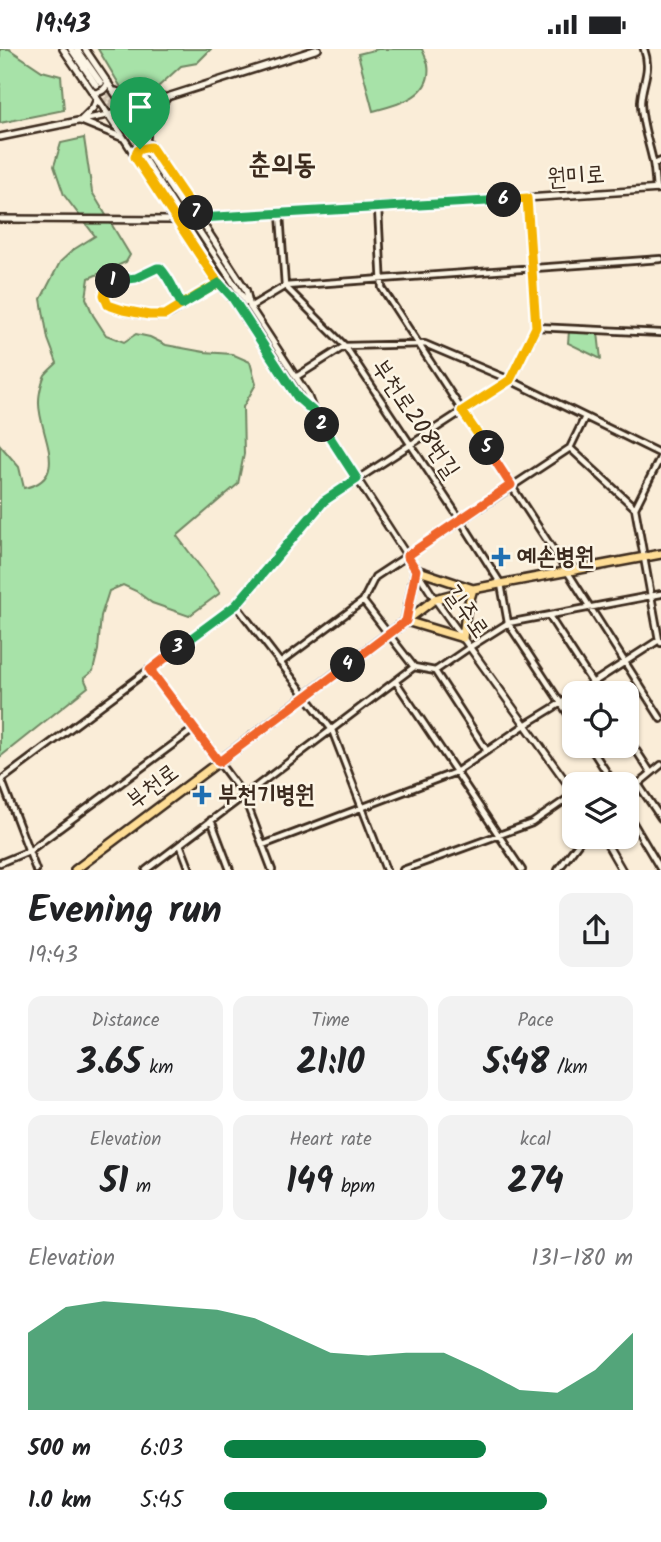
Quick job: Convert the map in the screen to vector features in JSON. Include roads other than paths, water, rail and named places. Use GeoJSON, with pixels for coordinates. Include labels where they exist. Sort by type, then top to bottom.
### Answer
{"type":"FeatureCollection","features":[{"type":"Feature","properties":{"kind":"main road","name":"부천로"},"geometry":{"type":"LineString","coordinates":[[75,870],[435,599],[473,589],[661,554]]}},
{"type":"Feature","properties":{"kind":"main road"},"geometry":{"type":"LineString","coordinates":[[416,570],[473,589],[466,612],[463,638],[406,621],[416,570]]}},
{"type":"Feature","properties":{"kind":"street","name":"길주로"},"geometry":{"type":"LineString","coordinates":[[63,49],[176,220],[219,283],[232,297]]}},
{"type":"Feature","properties":{"kind":"street","name":"길주로"},"geometry":{"type":"LineString","coordinates":[[71,49],[104,84]]}},
{"type":"Feature","properties":{"kind":"street","name":"길주로"},"geometry":{"type":"LineString","coordinates":[[77,49],[126,110],[206,228],[246,291],[250,307]]}},
{"type":"Feature","properties":{"kind":"street","name":"길주로"},"geometry":{"type":"LineString","coordinates":[[85,49],[104,84]]}},
{"type":"Feature","properties":{"kind":"street"},"geometry":{"type":"LineString","coordinates":[[0,137],[108,115],[318,49]]}},
{"type":"Feature","properties":{"kind":"street"},"geometry":{"type":"LineString","coordinates":[[644,49],[649,68],[641,99],[658,189]]}},
{"type":"Feature","properties":{"kind":"street"},"geometry":{"type":"LineString","coordinates":[[80,121],[93,108],[94,96],[105,89],[104,84]]}},
{"type":"Feature","properties":{"kind":"street"},"geometry":{"type":"LineString","coordinates":[[104,84],[132,100],[145,104]]}},
{"type":"Feature","properties":{"kind":"street"},"geometry":{"type":"LineString","coordinates":[[135,157],[137,151],[149,144],[148,122],[168,97]]}},
{"type":"Feature","properties":{"kind":"street"},"geometry":{"type":"LineString","coordinates":[[80,121],[123,138]]}},
{"type":"Feature","properties":{"kind":"street","name":"길주로"},"geometry":{"type":"LineString","coordinates":[[314,412],[298,398],[232,297],[146,155],[296,377],[314,412],[435,599],[562,776]]}},
{"type":"Feature","properties":{"kind":"street"},"geometry":{"type":"LineString","coordinates":[[654,164],[661,161]]}},
{"type":"Feature","properties":{"kind":"street","name":"원미로"},"geometry":{"type":"LineString","coordinates":[[199,218],[658,189]]}},
{"type":"Feature","properties":{"kind":"street"},"geometry":{"type":"LineString","coordinates":[[36,870],[1,781],[236,605],[324,501],[510,380],[536,327],[527,198]]}},
{"type":"Feature","properties":{"kind":"street"},"geometry":{"type":"LineString","coordinates":[[378,208],[382,288],[661,719]]}},
{"type":"Feature","properties":{"kind":"street"},"geometry":{"type":"LineString","coordinates":[[280,214],[285,286]]}},
{"type":"Feature","properties":{"kind":"street"},"geometry":{"type":"LineString","coordinates":[[206,228],[212,217]]}},
{"type":"Feature","properties":{"kind":"street"},"geometry":{"type":"LineString","coordinates":[[0,219],[176,220]]}},
{"type":"Feature","properties":{"kind":"street"},"geometry":{"type":"LineString","coordinates":[[250,307],[285,286],[661,259]]}},
{"type":"Feature","properties":{"kind":"street"},"geometry":{"type":"LineString","coordinates":[[182,305],[159,267],[136,278],[109,282],[104,293],[109,305],[149,315],[165,315],[182,305],[219,283]]}},
{"type":"Feature","properties":{"kind":"street","name":"부천로208번길"},"geometry":{"type":"LineString","coordinates":[[285,286],[345,346],[501,584]]}},
{"type":"Feature","properties":{"kind":"street"},"geometry":{"type":"LineString","coordinates":[[536,327],[661,333]]}},
{"type":"Feature","properties":{"kind":"street"},"geometry":{"type":"LineString","coordinates":[[296,377],[345,346],[425,344],[510,380],[661,455],[635,508]]}},
{"type":"Feature","properties":{"kind":"street"},"geometry":{"type":"LineString","coordinates":[[282,373],[286,377],[290,376],[290,369]]}},
{"type":"Feature","properties":{"kind":"street"},"geometry":{"type":"LineString","coordinates":[[280,663],[363,601],[375,577],[570,448],[585,417]]}},
{"type":"Feature","properties":{"kind":"street"},"geometry":{"type":"LineString","coordinates":[[570,448],[635,508],[660,641],[595,681]]}},
{"type":"Feature","properties":{"kind":"street"},"geometry":{"type":"LineString","coordinates":[[263,845],[456,772],[561,703],[508,624],[501,584]]}},
{"type":"Feature","properties":{"kind":"street"},"geometry":{"type":"LineString","coordinates":[[363,601],[414,667],[435,671],[508,624],[661,594]]}},
{"type":"Feature","properties":{"kind":"street"},"geometry":{"type":"LineString","coordinates":[[236,605],[332,730],[386,870]]}},
{"type":"Feature","properties":{"kind":"street"},"geometry":{"type":"LineString","coordinates":[[549,616],[591,681]]}},
{"type":"Feature","properties":{"kind":"street"},"geometry":{"type":"LineString","coordinates":[[146,870],[155,867],[211,820],[414,667]]}},
{"type":"Feature","properties":{"kind":"street"},"geometry":{"type":"LineString","coordinates":[[150,670],[244,796],[272,870]]}},
{"type":"Feature","properties":{"kind":"street"},"geometry":{"type":"LineString","coordinates":[[435,671],[487,751]]}},
{"type":"Feature","properties":{"kind":"street"},"geometry":{"type":"LineString","coordinates":[[396,682],[522,870]]}},
{"type":"Feature","properties":{"kind":"street"},"geometry":{"type":"LineString","coordinates":[[0,863],[29,851],[194,729]]}},
{"type":"Feature","properties":{"kind":"street"},"geometry":{"type":"LineString","coordinates":[[639,754],[652,773]]}},
{"type":"Feature","properties":{"kind":"street"},"geometry":{"type":"LineString","coordinates":[[639,783],[661,765]]}},
{"type":"Feature","properties":{"kind":"street"},"geometry":{"type":"LineString","coordinates":[[639,785],[661,818]]}},
{"type":"Feature","properties":{"kind":"street"},"geometry":{"type":"LineString","coordinates":[[654,807],[661,801]]}},
{"type":"Feature","properties":{"kind":"street"},"geometry":{"type":"LineString","coordinates":[[402,870],[532,823],[562,802]]}},
{"type":"Feature","properties":{"kind":"street"},"geometry":{"type":"LineString","coordinates":[[211,820],[230,870]]}},
{"type":"Feature","properties":{"kind":"street"},"geometry":{"type":"LineString","coordinates":[[639,833],[661,870]]}},
{"type":"Feature","properties":{"kind":"street"},"geometry":{"type":"LineString","coordinates":[[180,844],[190,870]]}},
{"type":"Feature","properties":{"kind":"street"},"geometry":{"type":"LineString","coordinates":[[561,868],[574,849]]}},
{"type":"Feature","properties":{"kind":"street"},"geometry":{"type":"LineString","coordinates":[[610,849],[622,870]]}},
{"type":"Feature","properties":{"kind":"tunnel"},"geometry":{"type":"LineString","coordinates":[[96,85],[141,153]]}},
{"type":"Feature","properties":{"kind":"tunnel"},"geometry":{"type":"LineString","coordinates":[[103,87],[148,154]]}},
{"type":"Feature","properties":{"kind":"place","name":"예손병원"},"geometry":{"type":"Point","coordinates":[501,557]}},
{"type":"Feature","properties":{"kind":"place","name":"부천기병원"},"geometry":{"type":"Point","coordinates":[202,795]}},
{"type":"Feature","properties":{"kind":"district","name":"춘의동"},"geometry":{"type":"Point","coordinates":[282,165]}}]}
